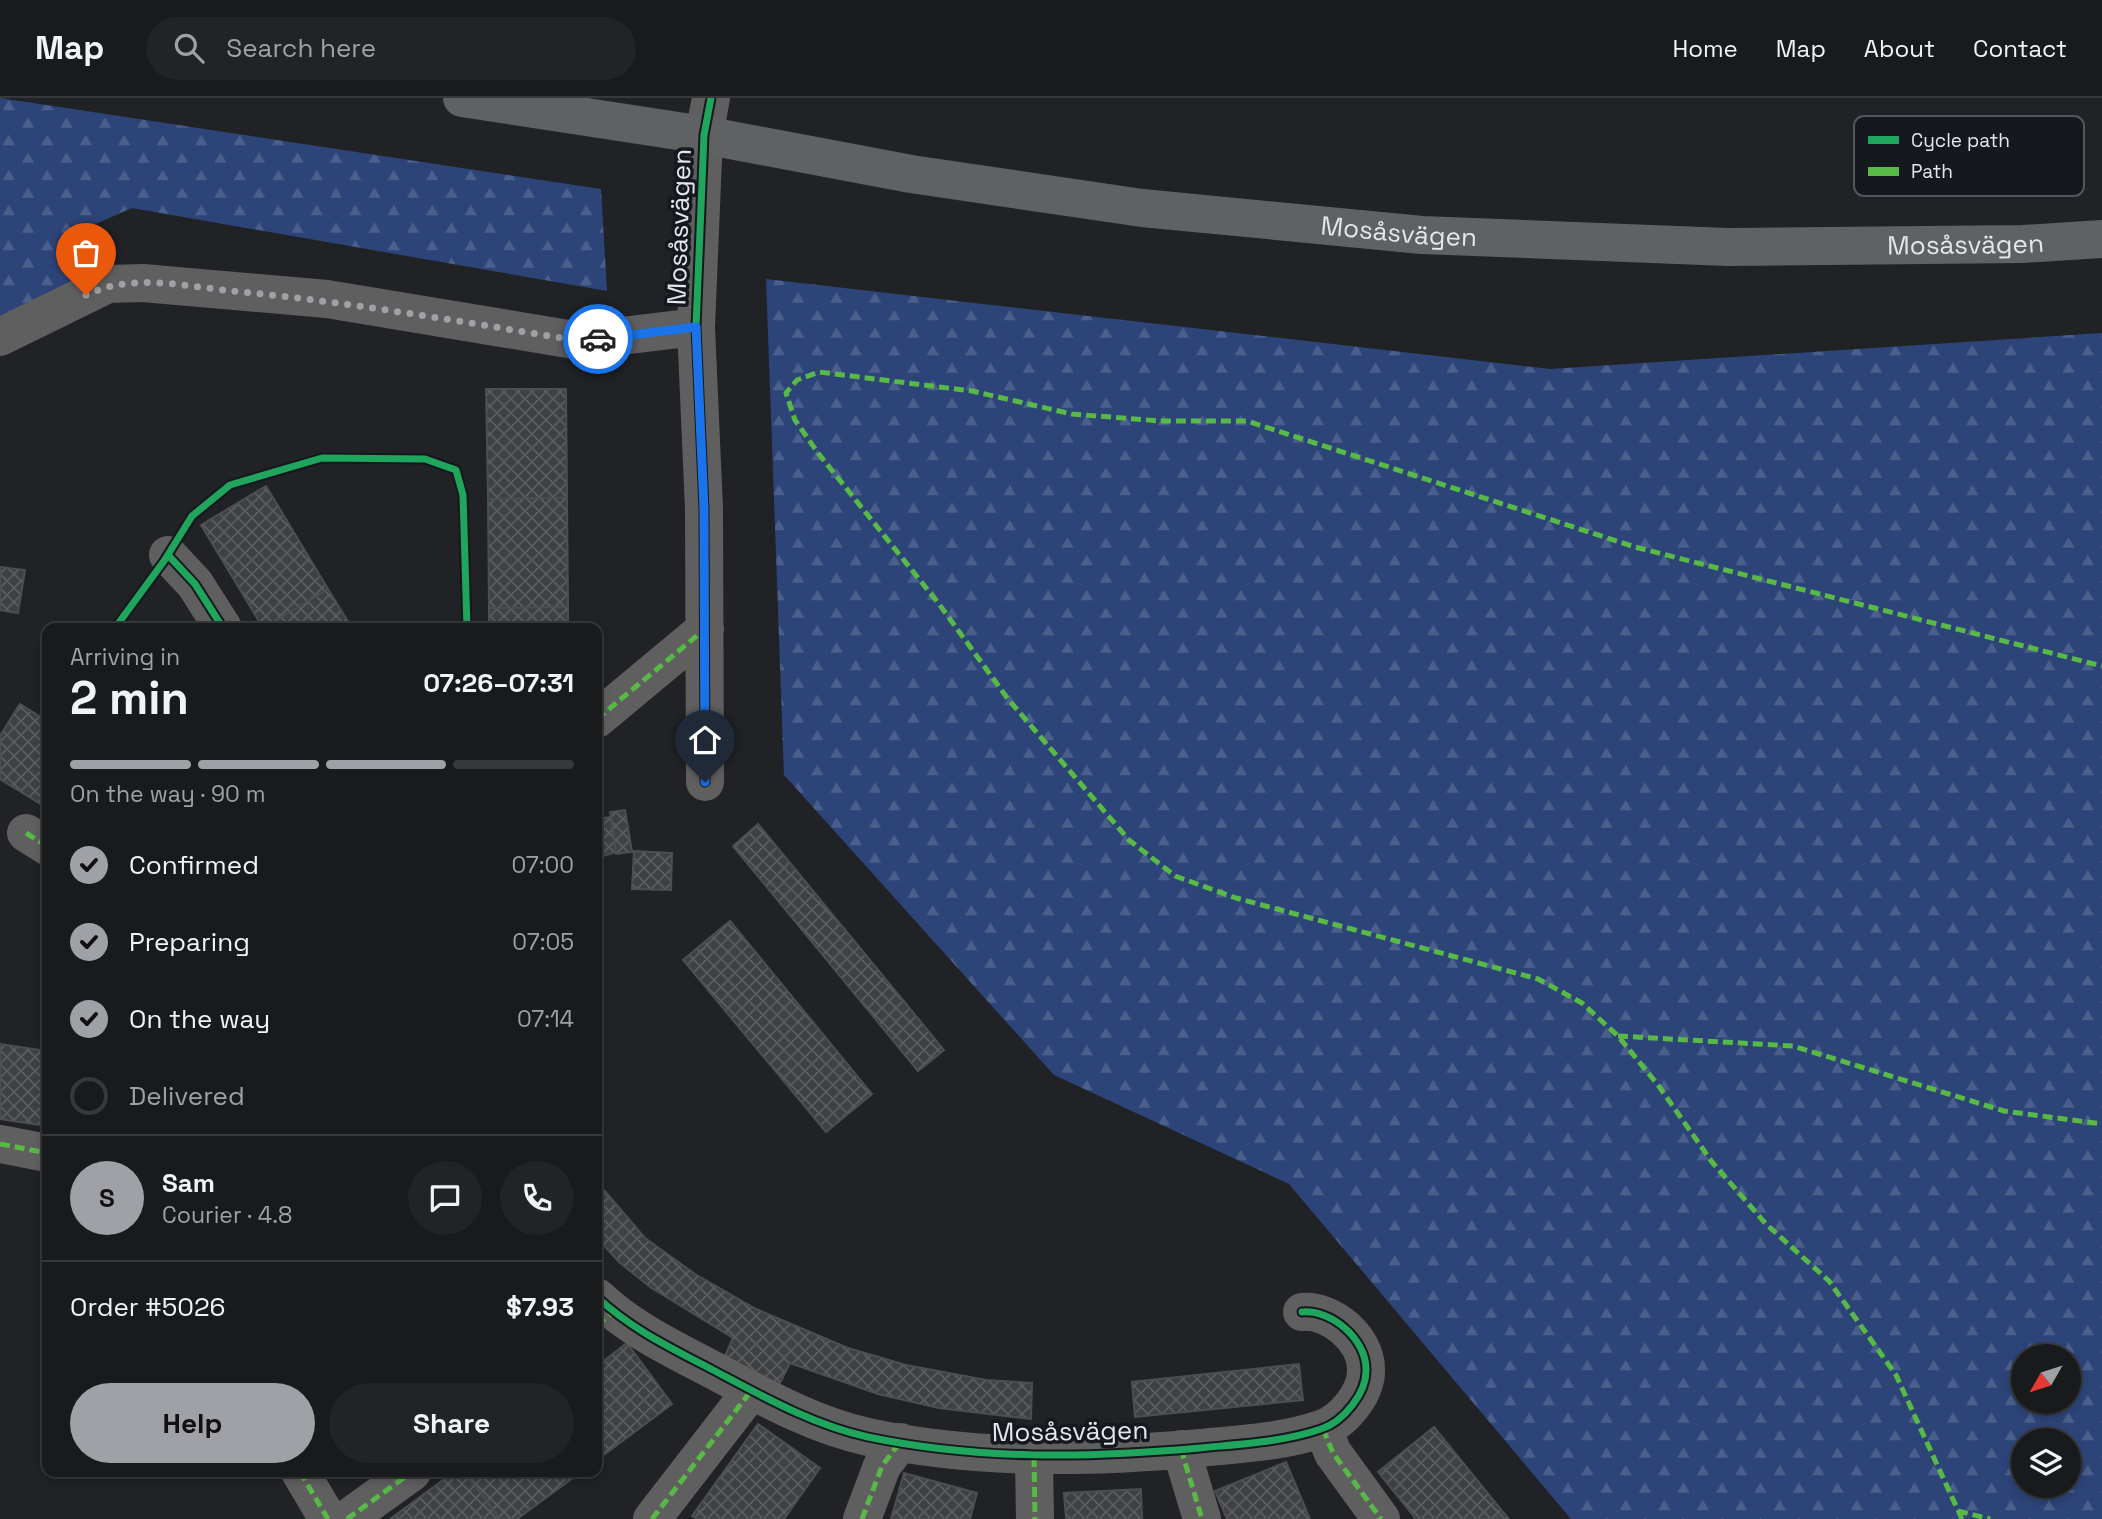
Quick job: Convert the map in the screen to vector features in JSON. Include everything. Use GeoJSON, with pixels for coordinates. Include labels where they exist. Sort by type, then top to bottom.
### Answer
{"type":"FeatureCollection","features":[{"type":"Feature","properties":{"kind":"main road","name":"Mosåsvägen"},"geometry":{"type":"LineString","coordinates":[[462,98],[704,135],[911,174],[1142,208],[1422,235],[1728,247],[2023,244],[2102,239]]}},
{"type":"Feature","properties":{"kind":"street"},"geometry":{"type":"LineString","coordinates":[[704,135],[711,98]]}},
{"type":"Feature","properties":{"kind":"street","name":"Mosåsvägen"},"geometry":{"type":"LineString","coordinates":[[704,135],[696,327],[705,629],[705,782]]}},
{"type":"Feature","properties":{"kind":"street"},"geometry":{"type":"LineString","coordinates":[[0,337],[108,284],[144,283],[327,299],[580,341],[696,327]]}},
{"type":"Feature","properties":{"kind":"street"},"geometry":{"type":"LineString","coordinates":[[168,555],[195,584],[220,623]]}},
{"type":"Feature","properties":{"kind":"street"},"geometry":{"type":"LineString","coordinates":[[602,715],[705,629]]}},
{"type":"Feature","properties":{"kind":"street"},"geometry":{"type":"LineString","coordinates":[[0,1143],[42,1152]]}},
{"type":"Feature","properties":{"kind":"street","name":"Mosåsvägen"},"geometry":{"type":"LineString","coordinates":[[602,1311],[783,1407],[866,1436],[1034,1457],[1253,1443],[1323,1429],[1340,1418],[1354,1401],[1364,1384],[1367,1367],[1355,1338],[1334,1319],[1312,1311],[1302,1312]]}},
{"type":"Feature","properties":{"kind":"street"},"geometry":{"type":"LineString","coordinates":[[652,1519],[751,1391]]}},
{"type":"Feature","properties":{"kind":"street"},"geometry":{"type":"LineString","coordinates":[[1323,1429],[1333,1454],[1381,1519]]}},
{"type":"Feature","properties":{"kind":"street"},"geometry":{"type":"LineString","coordinates":[[862,1519],[882,1466],[900,1442]]}},
{"type":"Feature","properties":{"kind":"street","name":"Mosåsvägen"},"geometry":{"type":"LineString","coordinates":[[1181,1449],[1202,1519]]}},
{"type":"Feature","properties":{"kind":"street","name":"Mosåsvägen"},"geometry":{"type":"LineString","coordinates":[[1034,1457],[1035,1519]]}},
{"type":"Feature","properties":{"kind":"street"},"geometry":{"type":"LineString","coordinates":[[303,1477],[328,1519]]}},
{"type":"Feature","properties":{"kind":"street"},"geometry":{"type":"LineString","coordinates":[[347,1519],[405,1477]]}},
{"type":"Feature","properties":{"kind":"green space"},"geometry":{"type":"Polygon","coordinates":[[[0,98],[601,189],[607,291],[132,208],[91,226],[93,272],[0,316],[0,98]]]}},
{"type":"Feature","properties":{"kind":"green space"},"geometry":{"type":"Polygon","coordinates":[[[766,279],[1550,369],[2102,333],[2102,1519],[1571,1519],[1289,1184],[1054,1075],[784,775],[766,279]]]}},
{"type":"Feature","properties":{"kind":"building"},"geometry":{"type":"Polygon","coordinates":[[[486,389],[566,389],[567,498],[488,499],[486,389]]]}},
{"type":"Feature","properties":{"kind":"building"},"geometry":{"type":"Polygon","coordinates":[[[266,486],[328,589],[271,623],[260,623],[201,525],[266,486]]]}},
{"type":"Feature","properties":{"kind":"building"},"geometry":{"type":"Polygon","coordinates":[[[567,498],[568,607],[489,608],[488,499],[567,498]]]}},
{"type":"Feature","properties":{"kind":"building"},"geometry":{"type":"Polygon","coordinates":[[[0,567],[25,570],[18,613],[0,610],[0,567]]]}},
{"type":"Feature","properties":{"kind":"building"},"geometry":{"type":"Polygon","coordinates":[[[328,589],[349,623],[271,623],[328,589]]]}},
{"type":"Feature","properties":{"kind":"building"},"geometry":{"type":"Polygon","coordinates":[[[568,607],[568,623],[489,623],[489,608],[568,607]]]}},
{"type":"Feature","properties":{"kind":"building"},"geometry":{"type":"Polygon","coordinates":[[[20,704],[42,718],[42,805],[0,779],[0,736],[20,704]]]}},
{"type":"Feature","properties":{"kind":"building"},"geometry":{"type":"Polygon","coordinates":[[[625,810],[632,852],[616,854],[610,812],[625,810]]]}},
{"type":"Feature","properties":{"kind":"building"},"geometry":{"type":"Polygon","coordinates":[[[611,817],[616,852],[602,856],[602,818],[611,817]]]}},
{"type":"Feature","properties":{"kind":"building"},"geometry":{"type":"Polygon","coordinates":[[[758,824],[944,1050],[918,1071],[733,846],[758,824]]]}},
{"type":"Feature","properties":{"kind":"building"},"geometry":{"type":"Polygon","coordinates":[[[634,851],[672,853],[671,890],[632,889],[634,851]]]}},
{"type":"Feature","properties":{"kind":"building"},"geometry":{"type":"Polygon","coordinates":[[[730,921],[872,1094],[826,1132],[683,960],[730,921]]]}},
{"type":"Feature","properties":{"kind":"building"},"geometry":{"type":"Polygon","coordinates":[[[0,1044],[42,1050],[42,1125],[0,1119],[0,1044]]]}},
{"type":"Feature","properties":{"kind":"building"},"geometry":{"type":"Polygon","coordinates":[[[602,1188],[645,1238],[695,1274],[756,1309],[848,1348],[906,1365],[986,1380],[1032,1383],[1031,1419],[939,1408],[878,1394],[790,1363],[778,1387],[723,1360],[733,1338],[650,1287],[619,1262],[602,1243],[602,1188]]]}},
{"type":"Feature","properties":{"kind":"building"},"geometry":{"type":"Polygon","coordinates":[[[627,1343],[672,1404],[602,1456],[602,1362],[627,1343]]]}},
{"type":"Feature","properties":{"kind":"building"},"geometry":{"type":"Polygon","coordinates":[[[1299,1364],[1303,1400],[1135,1417],[1132,1382],[1299,1364]]]}},
{"type":"Feature","properties":{"kind":"building"},"geometry":{"type":"Polygon","coordinates":[[[758,1424],[820,1468],[784,1519],[697,1519],[692,1516],[758,1424]]]}},
{"type":"Feature","properties":{"kind":"building"},"geometry":{"type":"Polygon","coordinates":[[[1434,1427],[1503,1512],[1494,1519],[1416,1519],[1378,1472],[1434,1427]]]}},
{"type":"Feature","properties":{"kind":"building"},"geometry":{"type":"Polygon","coordinates":[[[1286,1462],[1310,1519],[1227,1519],[1215,1491],[1286,1462]]]}},
{"type":"Feature","properties":{"kind":"building"},"geometry":{"type":"Polygon","coordinates":[[[904,1473],[977,1493],[970,1519],[891,1519],[904,1473]]]}},
{"type":"Feature","properties":{"kind":"building"},"geometry":{"type":"Polygon","coordinates":[[[447,1477],[469,1477],[500,1519],[390,1519],[447,1477]]]}},
{"type":"Feature","properties":{"kind":"building"},"geometry":{"type":"Polygon","coordinates":[[[469,1477],[574,1477],[517,1519],[500,1519],[469,1477]]]}},
{"type":"Feature","properties":{"kind":"building"},"geometry":{"type":"Polygon","coordinates":[[[1141,1489],[1142,1519],[1066,1519],[1064,1493],[1141,1489]]]}},
{"type":"Feature","properties":{"kind":"building"},"geometry":{"type":"Polygon","coordinates":[[[1503,1512],[1509,1519],[1494,1519],[1503,1512]]]}},
{"type":"Feature","properties":{"kind":"marked path"},"geometry":{"type":"LineString","coordinates":[[1962,1519],[1896,1375],[1829,1281],[1766,1224],[1712,1162],[1658,1085],[1618,1036],[1582,1003],[1538,979],[1236,898],[1175,876],[1129,840],[1008,699],[939,604],[818,453],[795,420],[786,393],[797,380],[819,372],[972,391],[1072,414],[1160,421],[1247,421],[1635,547],[2102,666]]}},
{"type":"Feature","properties":{"kind":"marked path"},"geometry":{"type":"LineString","coordinates":[[602,715],[705,629]]}},
{"type":"Feature","properties":{"kind":"marked path"},"geometry":{"type":"LineString","coordinates":[[26,833],[42,843]]}},
{"type":"Feature","properties":{"kind":"marked path"},"geometry":{"type":"LineString","coordinates":[[1618,1036],[1793,1046],[2004,1111],[2102,1124]]}},
{"type":"Feature","properties":{"kind":"marked path"},"geometry":{"type":"LineString","coordinates":[[0,1144],[42,1152]]}},
{"type":"Feature","properties":{"kind":"marked path"},"geometry":{"type":"LineString","coordinates":[[602,1321],[613,1312]]}},
{"type":"Feature","properties":{"kind":"marked path"},"geometry":{"type":"LineString","coordinates":[[652,1519],[751,1391]]}},
{"type":"Feature","properties":{"kind":"marked path"},"geometry":{"type":"LineString","coordinates":[[1323,1429],[1333,1453],[1381,1519]]}},
{"type":"Feature","properties":{"kind":"marked path"},"geometry":{"type":"LineString","coordinates":[[862,1519],[882,1466],[900,1442]]}},
{"type":"Feature","properties":{"kind":"marked path"},"geometry":{"type":"LineString","coordinates":[[1181,1449],[1202,1519]]}},
{"type":"Feature","properties":{"kind":"marked path"},"geometry":{"type":"LineString","coordinates":[[1034,1457],[1035,1519]]}},
{"type":"Feature","properties":{"kind":"marked path"},"geometry":{"type":"LineString","coordinates":[[303,1477],[328,1519]]}},
{"type":"Feature","properties":{"kind":"marked path"},"geometry":{"type":"LineString","coordinates":[[347,1519],[405,1477]]}},
{"type":"Feature","properties":{"kind":"marked path"},"geometry":{"type":"LineString","coordinates":[[1958,1511],[1990,1519]]}},
{"type":"Feature","properties":{"kind":"cycle path"},"geometry":{"type":"LineString","coordinates":[[705,782],[704,509],[696,327],[704,135],[711,98]]}},
{"type":"Feature","properties":{"kind":"cycle path"},"geometry":{"type":"LineString","coordinates":[[119,623],[164,561],[192,516],[230,485],[322,458],[425,459],[456,470],[463,495],[467,623]]}},
{"type":"Feature","properties":{"kind":"cycle path"},"geometry":{"type":"LineString","coordinates":[[168,555],[195,584],[220,623]]}},
{"type":"Feature","properties":{"kind":"cycle path"},"geometry":{"type":"LineString","coordinates":[[602,1301],[624,1319],[667,1346],[769,1399],[827,1425],[868,1437],[909,1444],[951,1450],[1034,1455],[1117,1454],[1246,1444],[1292,1437],[1329,1425],[1345,1413],[1358,1397],[1365,1378],[1364,1358],[1360,1347],[1345,1328],[1324,1315],[1302,1312]]}},
{"type":"Feature","properties":{"kind":"way so far"},"geometry":{"type":"LineString","coordinates":[[86,295],[108,284],[144,283],[327,299],[580,341],[598,339]]}},
{"type":"Feature","properties":{"kind":"route"},"geometry":{"type":"LineString","coordinates":[[598,339],[696,327],[704,509],[705,782]]}}]}
